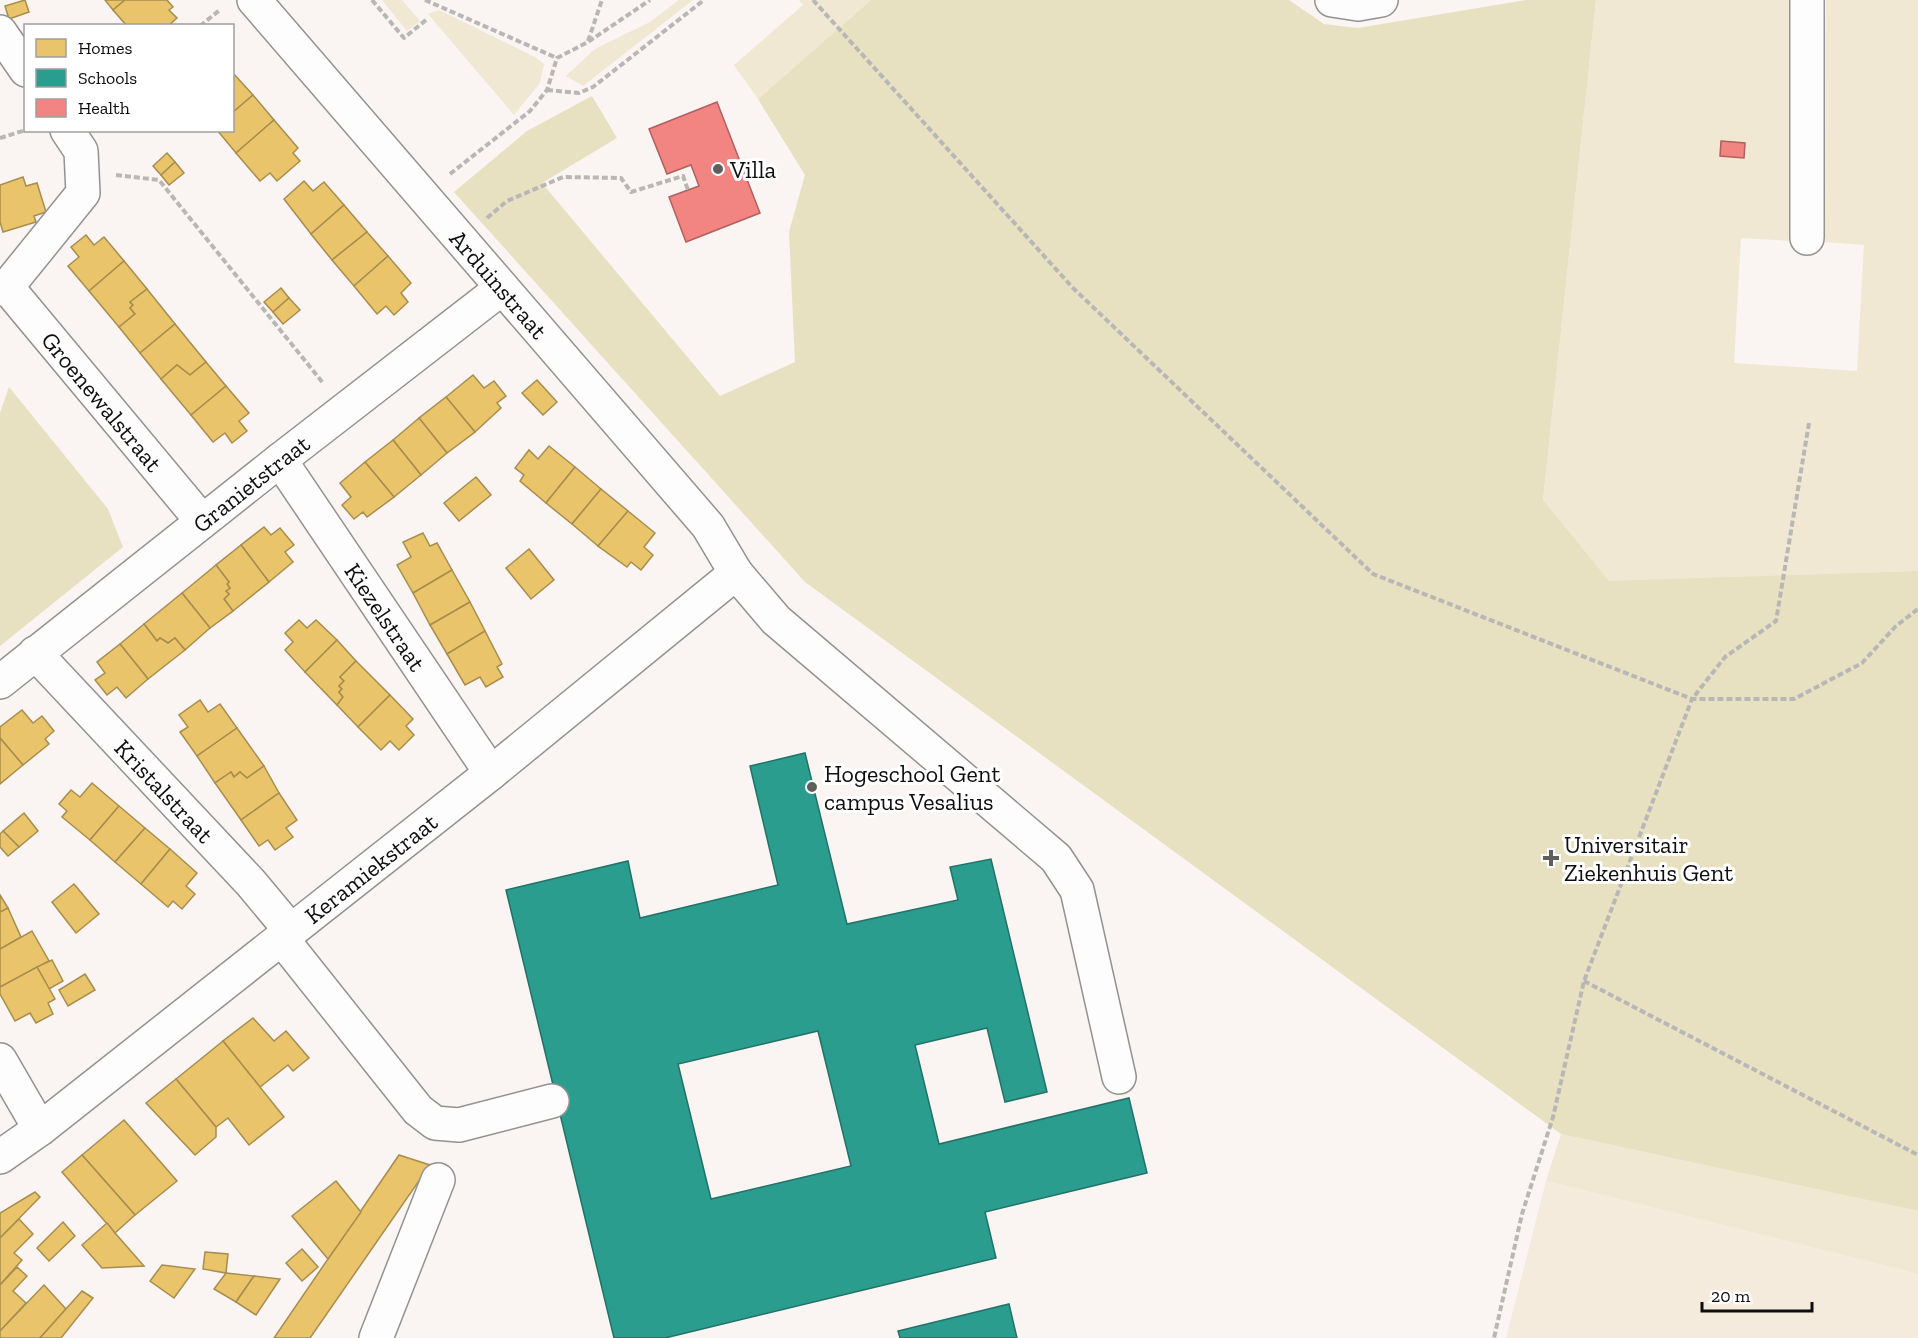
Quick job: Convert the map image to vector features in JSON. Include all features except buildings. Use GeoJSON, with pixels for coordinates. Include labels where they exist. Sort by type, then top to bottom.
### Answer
{"type":"FeatureCollection","features":[{"type":"Feature","properties":{"kind":"street"},"geometry":{"type":"LineString","coordinates":[[1332,0],[1358,4],[1381,0]]}},
{"type":"Feature","properties":{"kind":"street"},"geometry":{"type":"LineString","coordinates":[[1807,0],[1807,238]]}},
{"type":"Feature","properties":{"kind":"street","name":"Arduinstraat"},"geometry":{"type":"LineString","coordinates":[[239,3],[502,288],[708,526],[736,573],[776,620],[1056,858],[1077,890],[1119,1077]]}},
{"type":"Feature","properties":{"kind":"street"},"geometry":{"type":"LineString","coordinates":[[0,32],[24,67]]}},
{"type":"Feature","properties":{"kind":"street"},"geometry":{"type":"LineString","coordinates":[[4,288],[83,193],[81,151],[68,132]]}},
{"type":"Feature","properties":{"kind":"street","name":"Groenewalstraat"},"geometry":{"type":"LineString","coordinates":[[4,288],[202,521]]}},
{"type":"Feature","properties":{"kind":"street","name":"Granietstraat"},"geometry":{"type":"LineString","coordinates":[[0,682],[202,521],[502,288]]}},
{"type":"Feature","properties":{"kind":"street","name":"Kiezelstraat"},"geometry":{"type":"LineString","coordinates":[[280,460],[491,773]]}},
{"type":"Feature","properties":{"kind":"street","name":"Keramiekstraat"},"geometry":{"type":"LineString","coordinates":[[0,1157],[40,1129],[491,773],[736,573]]}},
{"type":"Feature","properties":{"kind":"street","name":"Kristalstraat"},"geometry":{"type":"LineString","coordinates":[[34,653],[251,883],[286,935],[418,1110],[435,1123],[459,1125],[552,1101]]}},
{"type":"Feature","properties":{"kind":"street"},"geometry":{"type":"LineString","coordinates":[[0,1060],[40,1129]]}},
{"type":"Feature","properties":{"kind":"street"},"geometry":{"type":"LineString","coordinates":[[376,1338],[438,1180]]}},
{"type":"Feature","properties":{"kind":"path"},"geometry":{"type":"LineString","coordinates":[[372,0],[404,38],[426,20],[424,18]]}},
{"type":"Feature","properties":{"kind":"path"},"geometry":{"type":"LineString","coordinates":[[425,0],[435,2],[557,58]]}},
{"type":"Feature","properties":{"kind":"path"},"geometry":{"type":"LineString","coordinates":[[588,42],[602,0]]}},
{"type":"Feature","properties":{"kind":"path"},"geometry":{"type":"LineString","coordinates":[[483,148],[530,111],[547,90],[557,58],[588,42],[650,0]]}},
{"type":"Feature","properties":{"kind":"path"},"geometry":{"type":"LineString","coordinates":[[547,90],[579,93],[593,87],[704,0]]}},
{"type":"Feature","properties":{"kind":"path"},"geometry":{"type":"LineString","coordinates":[[813,0],[1073,288],[1374,574],[1692,699],[1794,699],[1862,663],[1896,626],[1918,609]]}},
{"type":"Feature","properties":{"kind":"path"},"geometry":{"type":"LineString","coordinates":[[203,24],[239,3]]}},
{"type":"Feature","properties":{"kind":"path"},"geometry":{"type":"LineString","coordinates":[[0,138],[24,131]]}},
{"type":"Feature","properties":{"kind":"path"},"geometry":{"type":"LineString","coordinates":[[82,171],[159,180],[344,410]]}},
{"type":"Feature","properties":{"kind":"path"},"geometry":{"type":"LineString","coordinates":[[483,222],[507,201],[563,177],[621,178],[631,192],[682,176],[688,190]]}},
{"type":"Feature","properties":{"kind":"path"},"geometry":{"type":"LineString","coordinates":[[1494,1338],[1522,1214],[1553,1117],[1584,981],[1692,699],[1725,657],[1776,621],[1809,423]]}},
{"type":"Feature","properties":{"kind":"path"},"geometry":{"type":"LineString","coordinates":[[1584,981],[1918,1155]]}},
{"type":"Feature","properties":{"kind":"shaded area"},"geometry":{"type":"Polygon","coordinates":[[[382,0],[402,0],[420,21],[407,31],[382,0]]]}},
{"type":"Feature","properties":{"kind":"shaded area"},"geometry":{"type":"Polygon","coordinates":[[[679,0],[693,0],[583,86],[566,76],[595,49],[650,22],[679,0]]]}},
{"type":"Feature","properties":{"kind":"shaded area"},"geometry":{"type":"Polygon","coordinates":[[[799,0],[871,0],[758,99],[734,65],[803,5],[799,0]]]}},
{"type":"Feature","properties":{"kind":"shaded area","name":"Universitair Ziekenhuis Gent"},"geometry":{"type":"Polygon","coordinates":[[[871,0],[1289,0],[1324,24],[1358,28],[1526,0],[1596,0],[1543,500],[1609,581],[1918,571],[1918,1211],[1561,1134],[805,582],[454,192],[527,131],[592,96],[617,138],[542,183],[720,396],[795,362],[789,232],[805,175],[758,99],[871,0]]]}},
{"type":"Feature","properties":{"kind":"shaded area"},"geometry":{"type":"Polygon","coordinates":[[[1596,0],[1794,0],[1792,241],[1741,238],[1734,363],[1857,371],[1864,245],[1825,242],[1826,0],[1918,0],[1918,571],[1609,582],[1543,500],[1596,0]]]}},
{"type":"Feature","properties":{"kind":"shaded area"},"geometry":{"type":"Polygon","coordinates":[[[439,10],[535,57],[544,64],[540,83],[514,115],[428,14],[439,10]]]}},
{"type":"Feature","properties":{"kind":"shaded area"},"geometry":{"type":"Polygon","coordinates":[[[9,387],[108,509],[123,547],[0,646],[0,413],[9,387]]]}},
{"type":"Feature","properties":{"kind":"shaded area"},"geometry":{"type":"Polygon","coordinates":[[[1561,1134],[1918,1211],[1918,1274],[1546,1181],[1561,1134]]]}},
{"type":"Feature","properties":{"kind":"shaded area"},"geometry":{"type":"Polygon","coordinates":[[[1546,1181],[1918,1274],[1918,1338],[1506,1338],[1546,1181]]]}},
{"type":"Feature","properties":{"kind":"place","name":"Villa"},"geometry":{"type":"Point","coordinates":[718,169]}},
{"type":"Feature","properties":{"kind":"place","name":"Hogeschool Gent campus Vesalius"},"geometry":{"type":"Point","coordinates":[812,787]}},
{"type":"Feature","properties":{"kind":"place","name":"Universitair Ziekenhuis Gent"},"geometry":{"type":"Point","coordinates":[1551,858]}}]}
